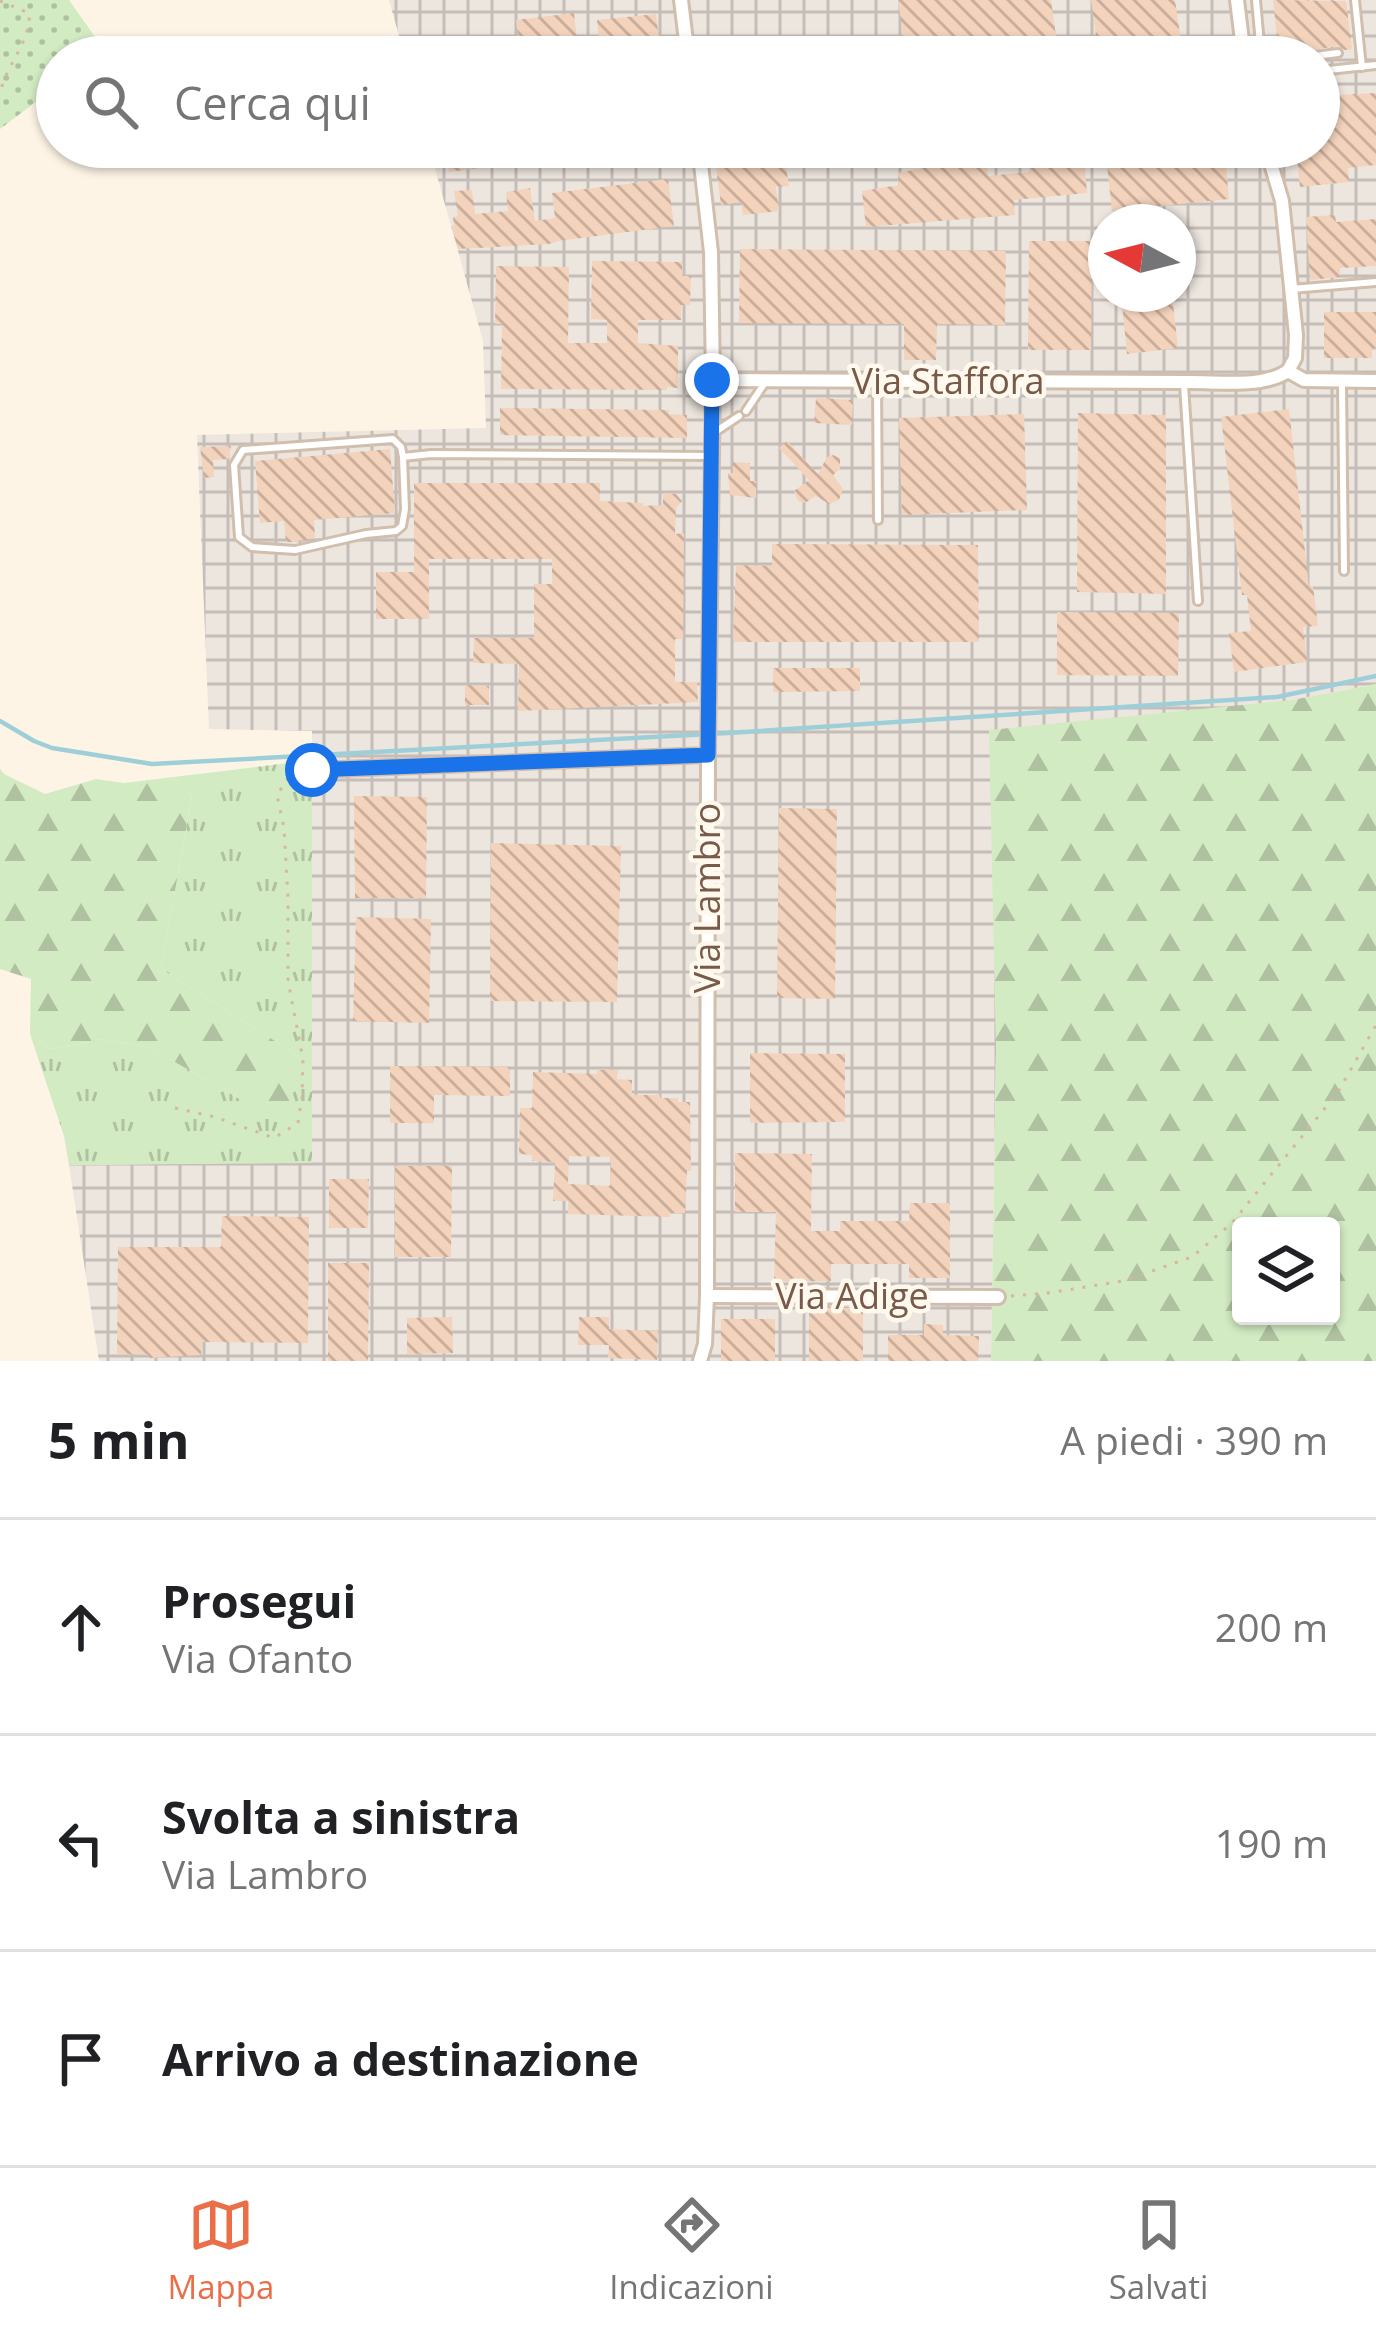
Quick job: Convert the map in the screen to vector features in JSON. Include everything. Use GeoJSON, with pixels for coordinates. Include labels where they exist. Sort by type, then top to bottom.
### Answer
{"type":"FeatureCollection","features":[{"type":"Feature","properties":{"kind":"street"},"geometry":{"type":"LineString","coordinates":[[681,0],[685,36]]}},
{"type":"Feature","properties":{"kind":"street"},"geometry":{"type":"LineString","coordinates":[[1237,0],[1241,36]]}},
{"type":"Feature","properties":{"kind":"street","name":"Via Lambro"},"geometry":{"type":"LineString","coordinates":[[700,1361],[707,1296],[712,434],[711,252],[701,168]]}},
{"type":"Feature","properties":{"kind":"street"},"geometry":{"type":"LineString","coordinates":[[1273,168],[1282,201],[1296,335],[1288,371]]}},
{"type":"Feature","properties":{"kind":"street","name":"Via Staffora"},"geometry":{"type":"LineString","coordinates":[[712,380],[1184,382],[1260,380],[1288,371],[1304,380],[1376,381]]}},
{"type":"Feature","properties":{"kind":"street"},"geometry":{"type":"LineString","coordinates":[[312,770],[708,751]]}},
{"type":"Feature","properties":{"kind":"street","name":"Via Adige"},"geometry":{"type":"LineString","coordinates":[[707,1296],[998,1297]]}},
{"type":"Feature","properties":{"kind":"lane"},"geometry":{"type":"LineString","coordinates":[[1256,0],[1260,36]]}},
{"type":"Feature","properties":{"kind":"lane"},"geometry":{"type":"LineString","coordinates":[[1355,0],[1362,67]]}},
{"type":"Feature","properties":{"kind":"lane"},"geometry":{"type":"LineString","coordinates":[[1340,69],[1376,65]]}},
{"type":"Feature","properties":{"kind":"lane"},"geometry":{"type":"LineString","coordinates":[[1291,289],[1376,282]]}},
{"type":"Feature","properties":{"kind":"lane"},"geometry":{"type":"LineString","coordinates":[[712,434],[742,413],[766,380]]}},
{"type":"Feature","properties":{"kind":"lane"},"geometry":{"type":"LineString","coordinates":[[877,381],[878,520]]}},
{"type":"Feature","properties":{"kind":"lane"},"geometry":{"type":"LineString","coordinates":[[1342,381],[1344,571]]}},
{"type":"Feature","properties":{"kind":"lane"},"geometry":{"type":"LineString","coordinates":[[1184,382],[1198,601]]}},
{"type":"Feature","properties":{"kind":"lane"},"geometry":{"type":"LineString","coordinates":[[393,439],[404,457],[405,509],[402,526],[396,531],[296,550],[251,547],[239,537],[234,465],[243,450],[393,439]]}},
{"type":"Feature","properties":{"kind":"lane"},"geometry":{"type":"LineString","coordinates":[[404,457],[711,456]]}},
{"type":"Feature","properties":{"kind":"path"},"geometry":{"type":"LineString","coordinates":[[0,2],[28,13],[30,28],[0,94]]}},
{"type":"Feature","properties":{"kind":"path"},"geometry":{"type":"LineString","coordinates":[[175,1108],[274,1138],[298,1123],[303,1059],[288,981],[284,828],[277,795],[292,774],[312,770]]}},
{"type":"Feature","properties":{"kind":"path"},"geometry":{"type":"LineString","coordinates":[[998,1297],[1123,1281],[1192,1257],[1232,1223],[1338,1092],[1376,1025]]}},
{"type":"Feature","properties":{"kind":"shaded area"},"geometry":{"type":"Polygon","coordinates":[[[389,0],[1376,0],[1376,684],[1292,700],[996,1051],[991,1361],[99,1361],[69,1165],[312,1162],[312,731],[209,729],[197,435],[486,428],[483,341],[435,168],[1340,168],[1340,36],[399,36],[389,0]]]}},
{"type":"Feature","properties":{"kind":"green space"},"geometry":{"type":"Polygon","coordinates":[[[0,0],[69,0],[94,36],[36,36],[36,102],[0,129],[0,0]]]}},
{"type":"Feature","properties":{"kind":"green space"},"geometry":{"type":"Polygon","coordinates":[[[1376,684],[1376,1361],[991,1361],[996,1051],[989,730],[1292,700],[1376,684]]]}},
{"type":"Feature","properties":{"kind":"green space"},"geometry":{"type":"Polygon","coordinates":[[[312,760],[312,1163],[69,1165],[30,1034],[51,1049],[102,1039],[150,1048],[247,1103],[299,1056],[161,969],[192,796],[174,777],[312,760]]]}},
{"type":"Feature","properties":{"kind":"green space"},"geometry":{"type":"Polygon","coordinates":[[[0,769],[45,794],[96,779],[124,783],[174,777],[192,796],[161,969],[299,1056],[290,1113],[247,1103],[150,1048],[102,1039],[51,1049],[30,1034],[31,979],[0,969],[0,769]]]}},
{"type":"Feature","properties":{"kind":"building"},"geometry":{"type":"Polygon","coordinates":[[[898,0],[1051,0],[1056,36],[903,36],[898,0]]]}},
{"type":"Feature","properties":{"kind":"building"},"geometry":{"type":"Polygon","coordinates":[[[1091,0],[1175,0],[1180,36],[1096,36],[1091,0]]]}},
{"type":"Feature","properties":{"kind":"building"},"geometry":{"type":"Polygon","coordinates":[[[1273,0],[1346,1],[1352,49],[1340,48],[1340,36],[1277,36],[1273,0]]]}},
{"type":"Feature","properties":{"kind":"building"},"geometry":{"type":"Polygon","coordinates":[[[574,13],[577,36],[518,36],[516,20],[574,13]]]}},
{"type":"Feature","properties":{"kind":"building"},"geometry":{"type":"Polygon","coordinates":[[[656,14],[659,36],[599,36],[597,20],[656,14]]]}},
{"type":"Feature","properties":{"kind":"building"},"geometry":{"type":"Polygon","coordinates":[[[1376,93],[1376,165],[1348,168],[1349,182],[1300,187],[1298,168],[1340,168],[1340,95],[1376,93]]]}},
{"type":"Feature","properties":{"kind":"building"},"geometry":{"type":"Polygon","coordinates":[[[716,168],[786,168],[789,186],[776,187],[779,211],[743,215],[741,202],[721,205],[716,168]]]}},
{"type":"Feature","properties":{"kind":"building"},"geometry":{"type":"Polygon","coordinates":[[[987,168],[988,176],[1029,172],[1029,168],[1085,168],[1087,193],[1014,200],[1015,215],[866,227],[862,191],[899,185],[898,173],[987,168]]]}},
{"type":"Feature","properties":{"kind":"building"},"geometry":{"type":"Polygon","coordinates":[[[1107,168],[1226,168],[1229,199],[1111,204],[1107,168]]]}},
{"type":"Feature","properties":{"kind":"building"},"geometry":{"type":"Polygon","coordinates":[[[668,179],[674,226],[549,244],[458,249],[451,226],[458,216],[454,191],[472,190],[475,214],[508,211],[506,192],[530,188],[535,221],[555,218],[552,193],[668,179]]]}},
{"type":"Feature","properties":{"kind":"building"},"geometry":{"type":"Polygon","coordinates":[[[1335,215],[1336,222],[1376,219],[1376,266],[1340,268],[1340,277],[1310,280],[1306,217],[1335,215]]]}},
{"type":"Feature","properties":{"kind":"building"},"geometry":{"type":"Polygon","coordinates":[[[1029,241],[1088,241],[1091,350],[1028,350],[1029,241]]]}},
{"type":"Feature","properties":{"kind":"building"},"geometry":{"type":"Polygon","coordinates":[[[740,249],[1006,251],[1005,325],[937,324],[936,360],[904,360],[904,324],[739,323],[740,249]]]}},
{"type":"Feature","properties":{"kind":"building"},"geometry":{"type":"Polygon","coordinates":[[[592,261],[682,262],[682,276],[691,276],[690,305],[681,305],[681,320],[638,320],[638,343],[678,346],[678,388],[501,389],[502,324],[495,324],[496,266],[569,267],[568,343],[607,343],[607,320],[591,319],[592,261]]]}},
{"type":"Feature","properties":{"kind":"building"},"geometry":{"type":"Polygon","coordinates":[[[1123,312],[1174,312],[1178,348],[1127,354],[1123,312]]]}},
{"type":"Feature","properties":{"kind":"building"},"geometry":{"type":"Polygon","coordinates":[[[1324,312],[1376,312],[1372,358],[1324,358],[1324,312]]]}},
{"type":"Feature","properties":{"kind":"building"},"geometry":{"type":"Polygon","coordinates":[[[816,398],[853,400],[852,425],[814,423],[816,398]]]}},
{"type":"Feature","properties":{"kind":"building"},"geometry":{"type":"Polygon","coordinates":[[[500,408],[669,410],[669,414],[687,415],[687,438],[500,435],[500,408]]]}},
{"type":"Feature","properties":{"kind":"building"},"geometry":{"type":"Polygon","coordinates":[[[1289,409],[1309,587],[1313,586],[1318,626],[1303,627],[1307,662],[1234,672],[1229,633],[1251,631],[1247,595],[1242,595],[1221,417],[1289,409]]]}},
{"type":"Feature","properties":{"kind":"building"},"geometry":{"type":"Polygon","coordinates":[[[1078,413],[1166,415],[1166,594],[1077,592],[1078,413]]]}},
{"type":"Feature","properties":{"kind":"building"},"geometry":{"type":"Polygon","coordinates":[[[1024,414],[1027,510],[902,515],[899,418],[1024,414]]]}},
{"type":"Feature","properties":{"kind":"building"},"geometry":{"type":"Polygon","coordinates":[[[787,441],[818,474],[827,457],[840,458],[840,469],[833,475],[843,489],[839,500],[829,504],[816,496],[805,503],[798,501],[794,491],[809,480],[779,448],[787,441]]]}},
{"type":"Feature","properties":{"kind":"building"},"geometry":{"type":"Polygon","coordinates":[[[231,446],[229,459],[213,460],[214,477],[204,478],[200,447],[231,446]]]}},
{"type":"Feature","properties":{"kind":"building"},"geometry":{"type":"Polygon","coordinates":[[[390,449],[395,513],[314,520],[315,538],[292,542],[286,542],[284,521],[260,523],[255,461],[390,449]]]}},
{"type":"Feature","properties":{"kind":"building"},"geometry":{"type":"Polygon","coordinates":[[[733,462],[750,463],[756,498],[730,495],[728,473],[733,473],[733,462]]]}},
{"type":"Feature","properties":{"kind":"building"},"geometry":{"type":"Polygon","coordinates":[[[414,483],[600,483],[600,501],[643,506],[663,505],[663,493],[676,494],[682,501],[676,508],[675,534],[684,533],[683,639],[675,639],[675,682],[697,682],[698,702],[518,711],[519,664],[473,663],[474,638],[534,638],[534,584],[552,584],[552,559],[429,559],[429,619],[376,619],[376,572],[414,572],[414,483]]]}},
{"type":"Feature","properties":{"kind":"building"},"geometry":{"type":"Polygon","coordinates":[[[772,544],[978,545],[979,642],[733,642],[736,565],[772,566],[772,544]]]}},
{"type":"Feature","properties":{"kind":"building"},"geometry":{"type":"Polygon","coordinates":[[[1057,612],[1179,613],[1178,676],[1057,675],[1057,612]]]}},
{"type":"Feature","properties":{"kind":"building"},"geometry":{"type":"Polygon","coordinates":[[[773,668],[860,668],[860,691],[773,692],[773,668]]]}},
{"type":"Feature","properties":{"kind":"building"},"geometry":{"type":"Polygon","coordinates":[[[465,685],[489,686],[489,705],[465,705],[465,685]]]}},
{"type":"Feature","properties":{"kind":"building"},"geometry":{"type":"Polygon","coordinates":[[[354,796],[427,797],[426,898],[355,898],[354,796]]]}},
{"type":"Feature","properties":{"kind":"building"},"geometry":{"type":"Polygon","coordinates":[[[779,808],[837,809],[835,999],[777,998],[779,808]]]}},
{"type":"Feature","properties":{"kind":"building"},"geometry":{"type":"Polygon","coordinates":[[[491,843],[621,846],[617,1002],[490,1001],[491,843]]]}},
{"type":"Feature","properties":{"kind":"building"},"geometry":{"type":"Polygon","coordinates":[[[356,917],[431,919],[429,1023],[353,1021],[356,917]]]}},
{"type":"Feature","properties":{"kind":"building"},"geometry":{"type":"Polygon","coordinates":[[[750,1053],[845,1054],[845,1122],[750,1123],[750,1053]]]}},
{"type":"Feature","properties":{"kind":"building"},"geometry":{"type":"Polygon","coordinates":[[[390,1066],[510,1067],[510,1096],[434,1095],[434,1123],[390,1123],[390,1066]]]}},
{"type":"Feature","properties":{"kind":"building"},"geometry":{"type":"Polygon","coordinates":[[[597,1070],[618,1070],[617,1079],[632,1080],[632,1095],[690,1102],[691,1171],[687,1171],[685,1213],[670,1213],[670,1217],[568,1214],[568,1201],[553,1201],[555,1162],[532,1161],[532,1155],[519,1154],[520,1108],[532,1108],[533,1072],[597,1074],[597,1070]],[[569,1156],[568,1184],[610,1186],[611,1157],[569,1156]]]}},
{"type":"Feature","properties":{"kind":"building"},"geometry":{"type":"Polygon","coordinates":[[[735,1153],[812,1154],[811,1231],[840,1231],[840,1221],[909,1221],[910,1203],[950,1203],[950,1278],[909,1278],[909,1264],[831,1264],[831,1281],[774,1282],[776,1212],[735,1212],[735,1153]]]}},
{"type":"Feature","properties":{"kind":"building"},"geometry":{"type":"Polygon","coordinates":[[[395,1166],[452,1166],[451,1257],[395,1257],[395,1166]]]}},
{"type":"Feature","properties":{"kind":"building"},"geometry":{"type":"Polygon","coordinates":[[[329,1179],[369,1179],[368,1228],[329,1228],[329,1179]]]}},
{"type":"Feature","properties":{"kind":"building"},"geometry":{"type":"Polygon","coordinates":[[[222,1216],[309,1217],[308,1343],[202,1342],[201,1355],[148,1358],[148,1354],[117,1354],[118,1247],[221,1247],[222,1216]]]}},
{"type":"Feature","properties":{"kind":"building"},"geometry":{"type":"Polygon","coordinates":[[[328,1263],[369,1263],[368,1361],[328,1361],[328,1263]]]}},
{"type":"Feature","properties":{"kind":"building"},"geometry":{"type":"Polygon","coordinates":[[[809,1308],[863,1308],[863,1361],[809,1361],[809,1308]]]}},
{"type":"Feature","properties":{"kind":"building"},"geometry":{"type":"Polygon","coordinates":[[[452,1317],[453,1353],[407,1354],[407,1318],[452,1317]]]}},
{"type":"Feature","properties":{"kind":"building"},"geometry":{"type":"Polygon","coordinates":[[[579,1317],[609,1317],[609,1329],[658,1331],[657,1360],[608,1358],[609,1345],[578,1345],[579,1317]]]}},
{"type":"Feature","properties":{"kind":"building"},"geometry":{"type":"Polygon","coordinates":[[[721,1319],[775,1319],[775,1361],[721,1361],[721,1319]]]}},
{"type":"Feature","properties":{"kind":"building"},"geometry":{"type":"Polygon","coordinates":[[[924,1324],[943,1325],[943,1335],[979,1336],[978,1361],[888,1361],[888,1335],[924,1335],[924,1324]]]}},
{"type":"Feature","properties":{"kind":"waterway"},"geometry":{"type":"LineString","coordinates":[[0,721],[52,748],[152,764],[1277,697],[1376,676]]}},
{"type":"Feature","properties":{"kind":"route"},"geometry":{"type":"LineString","coordinates":[[312,770],[708,755],[712,380]]}}]}
